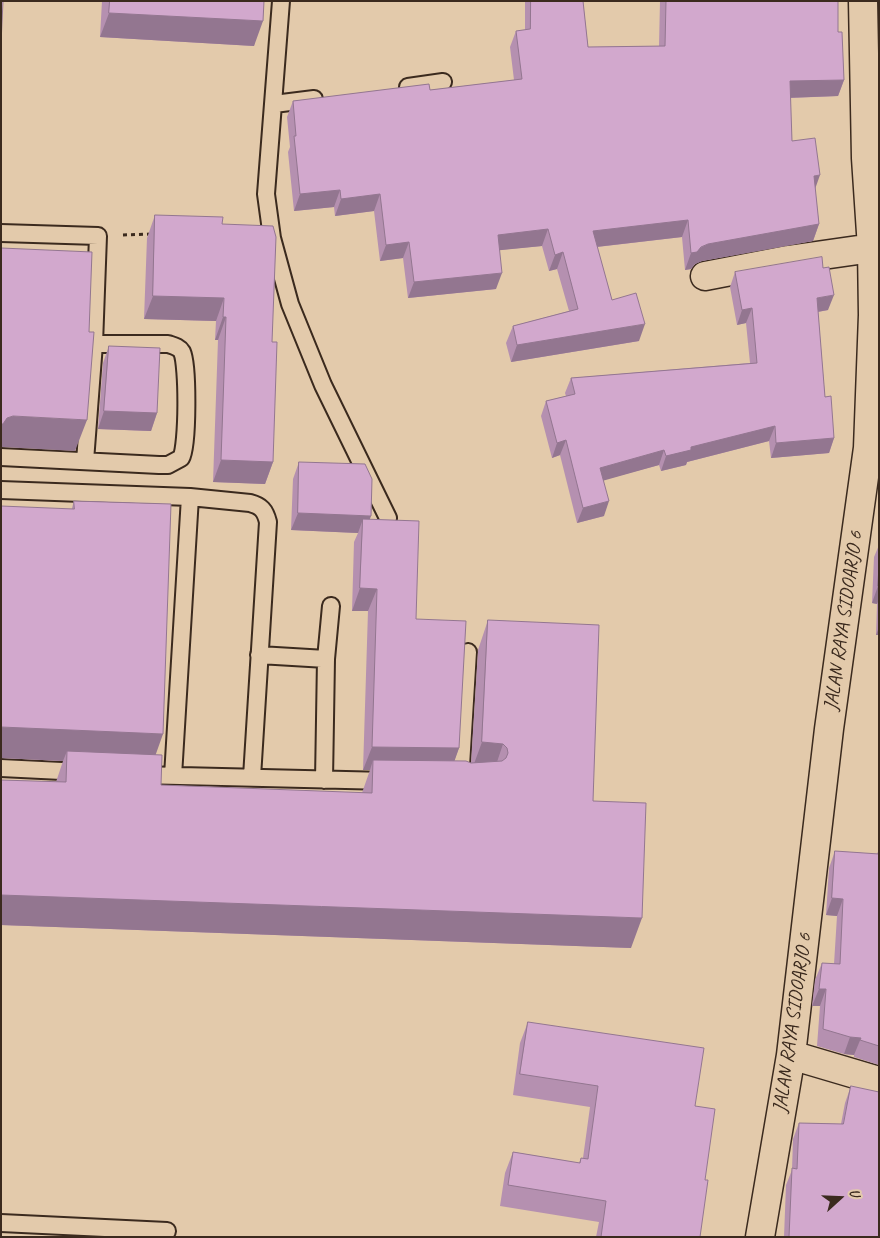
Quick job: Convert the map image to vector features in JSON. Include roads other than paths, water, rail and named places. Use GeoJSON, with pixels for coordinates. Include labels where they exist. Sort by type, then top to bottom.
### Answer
{"type":"FeatureCollection","features":[{"type":"Feature","properties":{"kind":"street","name":"JALAN RAYA SIDOARJO 6"},"geometry":{"type":"LineString","coordinates":[[760,1237],[791,1055],[828,729],[868,448],[876,315],[872,248],[872,158],[863,1]]}},
{"type":"Feature","properties":{"kind":"street"},"geometry":{"type":"LineString","coordinates":[[706,276],[788,260],[872,248]]}},
{"type":"Feature","properties":{"kind":"street"},"geometry":{"type":"LineString","coordinates":[[791,1055],[879,1081]]}},
{"type":"Feature","properties":{"kind":"lane"},"geometry":{"type":"LineString","coordinates":[[281,1],[266,194],[270,230],[290,304],[323,384],[388,518]]}},
{"type":"Feature","properties":{"kind":"lane"},"geometry":{"type":"LineString","coordinates":[[396,88],[443,82]]}},
{"type":"Feature","properties":{"kind":"lane"},"geometry":{"type":"LineString","coordinates":[[274,104],[330,97]]}},
{"type":"Feature","properties":{"kind":"lane"},"geometry":{"type":"LineString","coordinates":[[1,233],[98,236],[94,344],[86,461]]}},
{"type":"Feature","properties":{"kind":"lane"},"geometry":{"type":"LineString","coordinates":[[1,457],[135,465],[168,465],[181,458],[185,447],[186,380],[181,351],[176,346],[168,344],[94,344]]}},
{"type":"Feature","properties":{"kind":"lane"},"geometry":{"type":"LineString","coordinates":[[1,490],[190,497],[258,505],[263,509],[268,522],[252,777]]}},
{"type":"Feature","properties":{"kind":"lane"},"geometry":{"type":"LineString","coordinates":[[173,776],[190,497]]}},
{"type":"Feature","properties":{"kind":"lane"},"geometry":{"type":"LineString","coordinates":[[324,780],[326,659],[331,606]]}},
{"type":"Feature","properties":{"kind":"lane"},"geometry":{"type":"LineString","coordinates":[[460,783],[468,652]]}},
{"type":"Feature","properties":{"kind":"lane"},"geometry":{"type":"LineString","coordinates":[[259,655],[326,659]]}},
{"type":"Feature","properties":{"kind":"lane"},"geometry":{"type":"LineString","coordinates":[[1,768],[96,772]]}},
{"type":"Feature","properties":{"kind":"lane"},"geometry":{"type":"LineString","coordinates":[[125,774],[402,782]]}},
{"type":"Feature","properties":{"kind":"lane"},"geometry":{"type":"LineString","coordinates":[[441,782],[478,782]]}},
{"type":"Feature","properties":{"kind":"lane"},"geometry":{"type":"LineString","coordinates":[[1,1223],[167,1230]]}}]}
